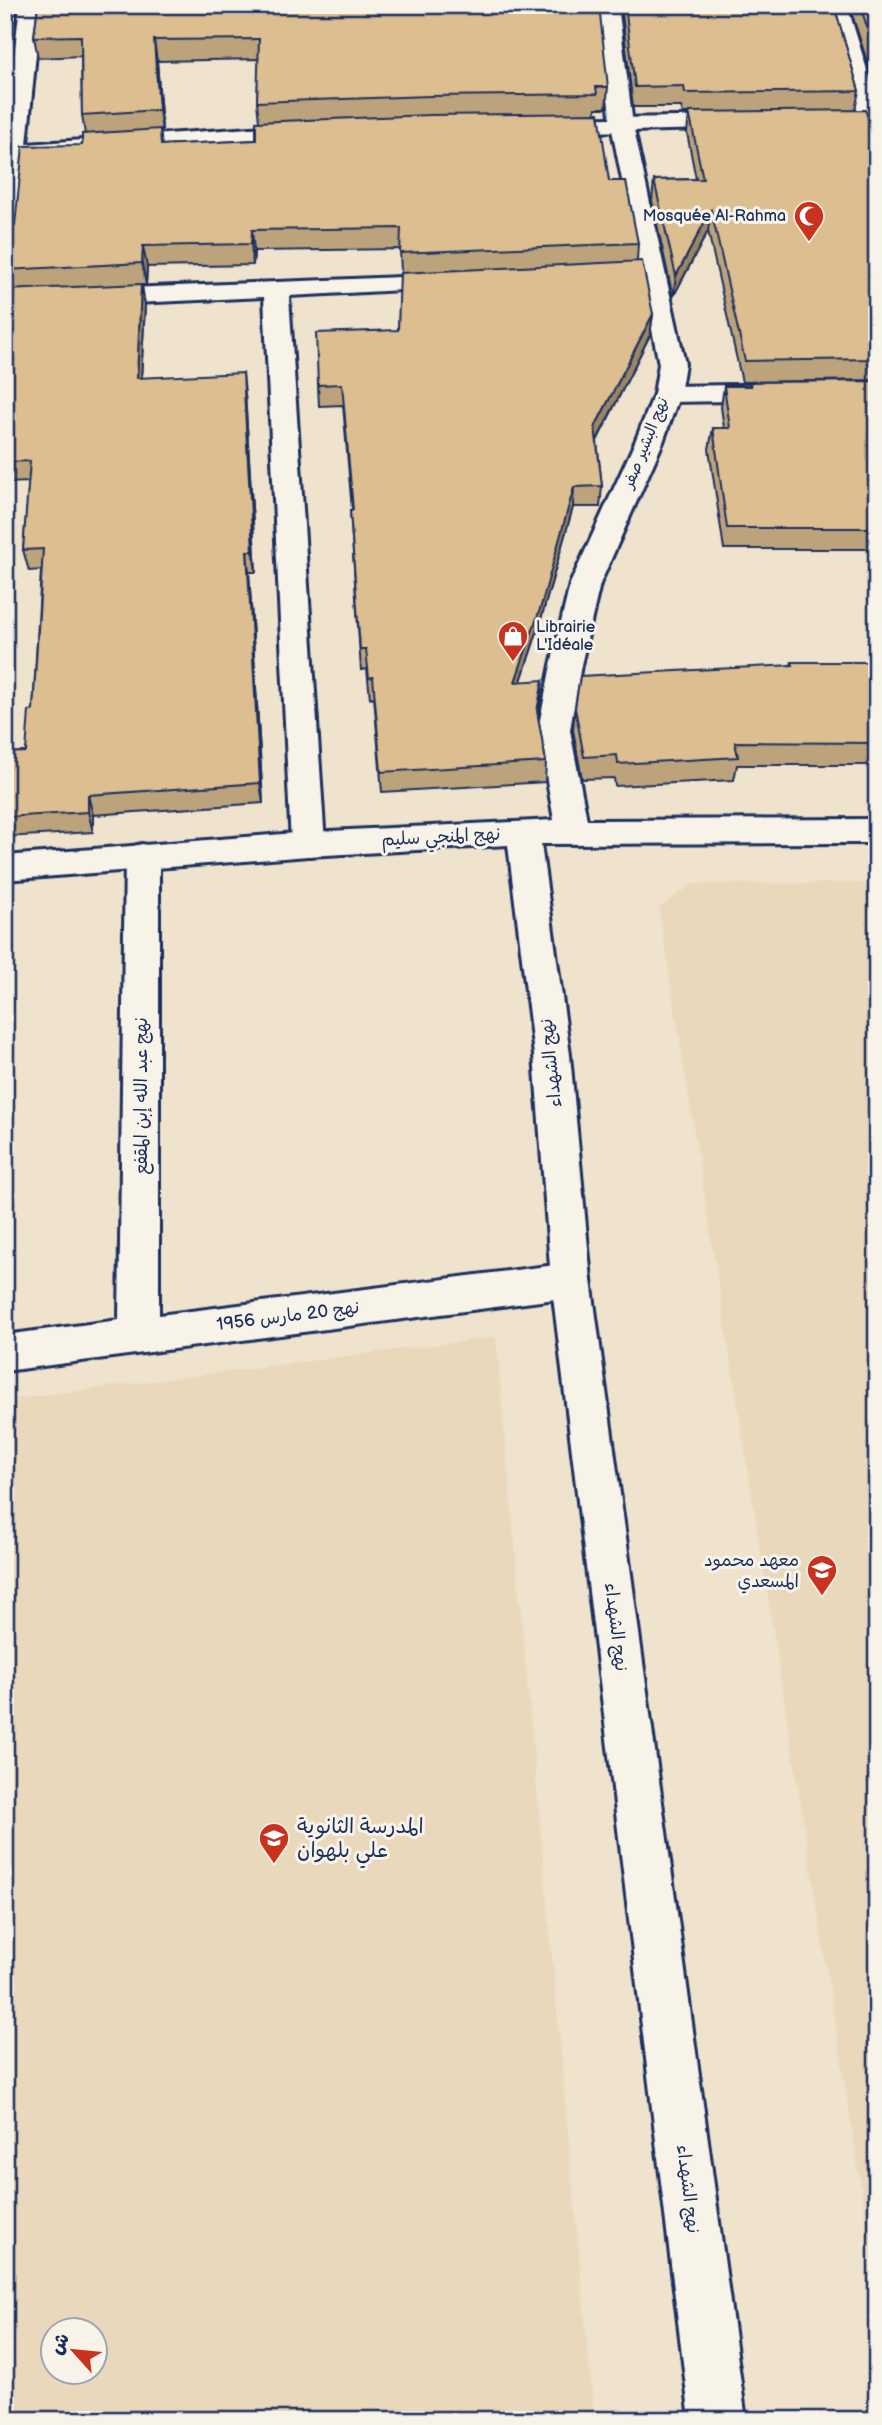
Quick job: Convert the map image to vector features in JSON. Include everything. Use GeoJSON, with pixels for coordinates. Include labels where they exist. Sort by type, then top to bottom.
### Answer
{"type":"FeatureCollection","features":[{"type":"Feature","properties":{"kind":"street","name":"نهج البشير صفر"},"geometry":{"type":"LineString","coordinates":[[573,832],[554,730],[566,665],[585,584],[649,442],[667,394],[672,364],[622,125],[608,5]]}},
{"type":"Feature","properties":{"kind":"street"},"geometry":{"type":"LineString","coordinates":[[837,5],[873,130]]}},
{"type":"Feature","properties":{"kind":"street"},"geometry":{"type":"LineString","coordinates":[[5,246],[13,73],[28,11],[108,14]]}},
{"type":"Feature","properties":{"kind":"street"},"geometry":{"type":"LineString","coordinates":[[842,121],[873,130]]}},
{"type":"Feature","properties":{"kind":"street"},"geometry":{"type":"LineString","coordinates":[[526,126],[760,123]]}},
{"type":"Feature","properties":{"kind":"street"},"geometry":{"type":"LineString","coordinates":[[10,152],[323,130]]}},
{"type":"Feature","properties":{"kind":"street"},"geometry":{"type":"LineString","coordinates":[[625,275],[653,273]]}},
{"type":"Feature","properties":{"kind":"street"},"geometry":{"type":"LineString","coordinates":[[5,302],[471,281]]}},
{"type":"Feature","properties":{"kind":"street"},"geometry":{"type":"LineString","coordinates":[[276,290],[308,844]]}},
{"type":"Feature","properties":{"kind":"street"},"geometry":{"type":"LineString","coordinates":[[667,394],[877,391]]}},
{"type":"Feature","properties":{"kind":"street","name":"نهج المنجي سليم"},"geometry":{"type":"LineString","coordinates":[[5,868],[308,844],[523,832],[877,831]]}},
{"type":"Feature","properties":{"kind":"street","name":"نهج الشهداء"},"geometry":{"type":"LineString","coordinates":[[523,832],[552,1055],[571,1280],[718,2420]]}},
{"type":"Feature","properties":{"kind":"street","name":"نهج عبد الله إبن المقفع"},"geometry":{"type":"LineString","coordinates":[[139,1335],[142,856]]}},
{"type":"Feature","properties":{"kind":"street","name":"نهج 20 مارس 1956"},"geometry":{"type":"LineString","coordinates":[[5,1353],[571,1280]]}},
{"type":"Feature","properties":{"kind":"shaded area","name":"معهد محمود المسعدي"},"geometry":{"type":"Polygon","coordinates":[[[877,883],[877,2287],[659,908],[692,884],[877,883]]]}},
{"type":"Feature","properties":{"kind":"shaded area","name":"المدرسة الثانوية علي بلهوان"},"geometry":{"type":"Polygon","coordinates":[[[496,1337],[594,2420],[5,2420],[5,1400],[496,1337]]]}},
{"type":"Feature","properties":{"kind":"building"},"geometry":{"type":"Polygon","coordinates":[[[5,5],[11,5],[7,38],[5,38],[5,5]]]}},
{"type":"Feature","properties":{"kind":"building"},"geometry":{"type":"Polygon","coordinates":[[[38,5],[599,5],[608,87],[596,87],[597,94],[257,102],[259,39],[154,40],[159,110],[82,115],[81,36],[34,37],[38,5]]]}},
{"type":"Feature","properties":{"kind":"building"},"geometry":{"type":"Polygon","coordinates":[[[625,5],[834,5],[859,91],[685,93],[684,86],[635,87],[625,5]]]}},
{"type":"Feature","properties":{"kind":"building"},"geometry":{"type":"Polygon","coordinates":[[[860,5],[877,5],[877,58],[860,5]]]}},
{"type":"Feature","properties":{"kind":"building"},"geometry":{"type":"Polygon","coordinates":[[[865,110],[871,125],[877,127],[877,359],[745,361],[711,210],[676,276],[654,180],[703,179],[689,112],[865,110]]]}},
{"type":"Feature","properties":{"kind":"building"},"geometry":{"type":"Polygon","coordinates":[[[599,113],[609,181],[626,181],[638,243],[400,253],[401,228],[252,230],[251,244],[143,246],[142,263],[5,270],[5,233],[10,233],[15,225],[23,146],[82,145],[82,134],[160,129],[161,145],[256,140],[256,122],[430,115],[599,113]]]}},
{"type":"Feature","properties":{"kind":"building"},"geometry":{"type":"Polygon","coordinates":[[[642,261],[653,314],[595,427],[602,486],[574,487],[541,606],[515,682],[543,680],[537,711],[546,762],[381,772],[373,677],[369,678],[366,649],[360,649],[350,510],[353,510],[342,384],[318,385],[316,333],[398,330],[400,273],[642,261]]]}},
{"type":"Feature","properties":{"kind":"building"},"geometry":{"type":"Polygon","coordinates":[[[141,284],[137,378],[243,373],[253,551],[247,551],[260,783],[88,795],[88,812],[5,817],[5,753],[26,752],[29,711],[33,710],[43,549],[23,550],[30,461],[5,462],[5,290],[141,284]]]}},
{"type":"Feature","properties":{"kind":"building"},"geometry":{"type":"Polygon","coordinates":[[[877,381],[877,528],[727,528],[713,428],[730,428],[724,386],[751,386],[750,382],[877,381]]]}},
{"type":"Feature","properties":{"kind":"building"},"geometry":{"type":"Polygon","coordinates":[[[792,662],[877,662],[877,743],[735,742],[738,757],[618,764],[617,755],[584,757],[575,708],[580,676],[793,665],[792,662]]]}},
{"type":"Feature","properties":{"kind":"place","name":"Mosquée Al-Rahma"},"geometry":{"type":"Point","coordinates":[809,243]}},
{"type":"Feature","properties":{"kind":"place","name":"Librairie L'Idéale"},"geometry":{"type":"Point","coordinates":[513,663]}},
{"type":"Feature","properties":{"kind":"place","name":"معهد محمود المسعدي"},"geometry":{"type":"Point","coordinates":[822,1597]}},
{"type":"Feature","properties":{"kind":"place","name":"المدرسة الثانوية علي بلهوان"},"geometry":{"type":"Point","coordinates":[274,1865]}}]}
